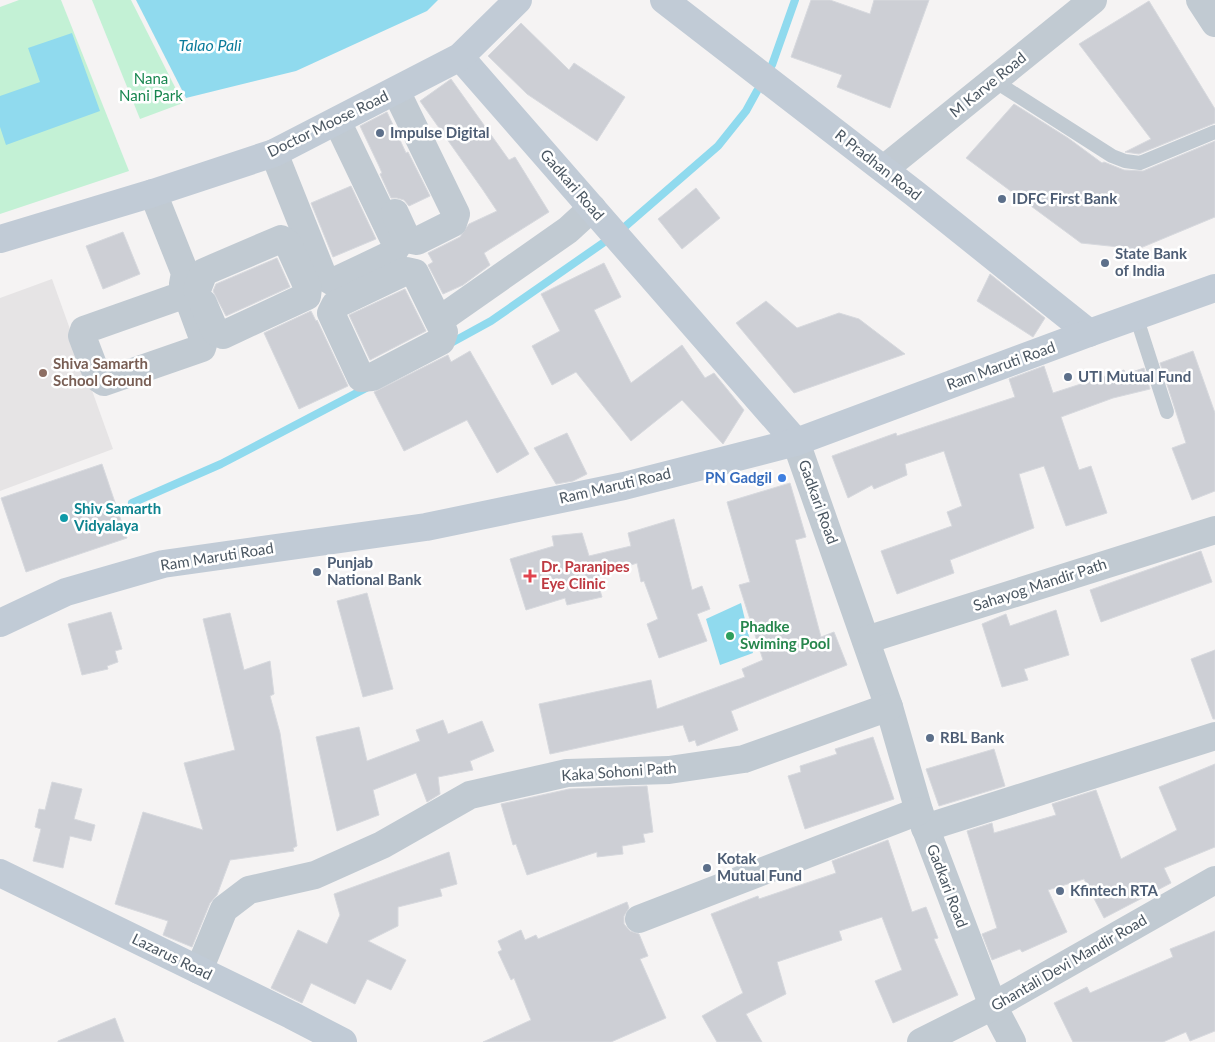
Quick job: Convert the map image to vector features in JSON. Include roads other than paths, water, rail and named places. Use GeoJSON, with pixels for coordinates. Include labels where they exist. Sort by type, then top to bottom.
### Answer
{"type":"FeatureCollection","features":[{"type":"Feature","properties":{"kind":"street","name":"Doctor Moose Road"},"geometry":{"type":"LineString","coordinates":[[0,240],[274,153],[460,57],[518,0]]}},
{"type":"Feature","properties":{"kind":"street","name":"R Pradhan Road"},"geometry":{"type":"LineString","coordinates":[[664,0],[884,170],[1089,333]]}},
{"type":"Feature","properties":{"kind":"street","name":"M Karve Road"},"geometry":{"type":"LineString","coordinates":[[884,170],[1093,0]]}},
{"type":"Feature","properties":{"kind":"street"},"geometry":{"type":"LineString","coordinates":[[1200,0],[1215,24]]}},
{"type":"Feature","properties":{"kind":"street","name":"Gadkari Road"},"geometry":{"type":"LineString","coordinates":[[460,57],[796,442],[889,707],[922,820],[993,1006],[1012,1042]]}},
{"type":"Feature","properties":{"kind":"street"},"geometry":{"type":"LineString","coordinates":[[343,118],[407,239],[417,241],[453,223],[456,214],[396,91]]}},
{"type":"Feature","properties":{"kind":"street"},"geometry":{"type":"LineString","coordinates":[[274,153],[323,276],[333,282],[392,254],[397,246],[343,118]]}},
{"type":"Feature","properties":{"kind":"street"},"geometry":{"type":"LineString","coordinates":[[113,304],[184,285],[144,195]]}},
{"type":"Feature","properties":{"kind":"street"},"geometry":{"type":"LineString","coordinates":[[413,254],[444,318],[568,230],[592,208]]}},
{"type":"Feature","properties":{"kind":"street","name":"Ram Maruti Road"},"geometry":{"type":"LineString","coordinates":[[0,623],[66,592],[163,564],[426,527],[624,486],[796,442],[1215,288]]}},
{"type":"Feature","properties":{"kind":"street","name":"Sahayog Mandir Path"},"geometry":{"type":"LineString","coordinates":[[866,640],[1215,530]]}},
{"type":"Feature","properties":{"kind":"street","name":"Kaka Sohoni Path"},"geometry":{"type":"LineString","coordinates":[[199,970],[224,909],[249,890],[323,871],[382,845],[470,795],[567,773],[669,770],[744,759],[889,707]]}},
{"type":"Feature","properties":{"kind":"street"},"geometry":{"type":"LineString","coordinates":[[639,919],[922,820],[1215,736]]}},
{"type":"Feature","properties":{"kind":"street","name":"Lazarus Road"},"geometry":{"type":"LineString","coordinates":[[0,873],[291,1014],[343,1042]]}},
{"type":"Feature","properties":{"kind":"street","name":"Ghantali Devi Mandir Road"},"geometry":{"type":"LineString","coordinates":[[921,1042],[993,1006],[1215,880]]}},
{"type":"Feature","properties":{"kind":"lane"},"geometry":{"type":"LineString","coordinates":[[1004,87],[1112,156],[1125,161],[1140,163],[1215,132]]}},
{"type":"Feature","properties":{"kind":"lane"},"geometry":{"type":"LineString","coordinates":[[1136,316],[1167,412]]}},
{"type":"Feature","properties":{"kind":"water","name":"Talao Pali"},"geometry":{"type":"Polygon","coordinates":[[[136,0],[438,0],[427,11],[296,71],[186,98],[136,0]]]}},
{"type":"Feature","properties":{"kind":"water"},"geometry":{"type":"Polygon","coordinates":[[[72,33],[100,111],[6,145],[0,127],[0,96],[40,82],[28,48],[72,33]]]}},
{"type":"Feature","properties":{"kind":"water","name":"Phadke Swiming Pool"},"geometry":{"type":"Polygon","coordinates":[[[741,603],[753,653],[720,665],[706,619],[741,603]]]}},
{"type":"Feature","properties":{"kind":"waterway"},"geometry":{"type":"LineString","coordinates":[[772,65],[795,0]]}},
{"type":"Feature","properties":{"kind":"waterway"},"geometry":{"type":"LineString","coordinates":[[620,231],[718,146],[746,111],[757,91]]}},
{"type":"Feature","properties":{"kind":"waterway"},"geometry":{"type":"LineString","coordinates":[[449,344],[491,321],[603,243]]}},
{"type":"Feature","properties":{"kind":"waterway"},"geometry":{"type":"LineString","coordinates":[[132,503],[221,464],[368,387]]}},
{"type":"Feature","properties":{"kind":"place","name":"Impulse Digital"},"geometry":{"type":"Point","coordinates":[380,133]}},
{"type":"Feature","properties":{"kind":"place","name":"IDFC First Bank"},"geometry":{"type":"Point","coordinates":[1002,199]}},
{"type":"Feature","properties":{"kind":"place","name":"State Bank of India"},"geometry":{"type":"Point","coordinates":[1105,263]}},
{"type":"Feature","properties":{"kind":"place","name":"Shiva Samarth School Ground"},"geometry":{"type":"Point","coordinates":[43,373]}},
{"type":"Feature","properties":{"kind":"place","name":"UTI Mutual Fund"},"geometry":{"type":"Point","coordinates":[1068,377]}},
{"type":"Feature","properties":{"kind":"place","name":"PN Gadgil"},"geometry":{"type":"Point","coordinates":[782,478]}},
{"type":"Feature","properties":{"kind":"place","name":"Shiv Samarth Vidyalaya"},"geometry":{"type":"Point","coordinates":[64,518]}},
{"type":"Feature","properties":{"kind":"place","name":"Punjab National Bank"},"geometry":{"type":"Point","coordinates":[317,572]}},
{"type":"Feature","properties":{"kind":"place","name":"Dr. Paranjpes Eye Clinic"},"geometry":{"type":"Point","coordinates":[530,576]}},
{"type":"Feature","properties":{"kind":"place","name":"Phadke Swiming Pool"},"geometry":{"type":"Point","coordinates":[730,636]}},
{"type":"Feature","properties":{"kind":"place","name":"RBL Bank"},"geometry":{"type":"Point","coordinates":[930,738]}},
{"type":"Feature","properties":{"kind":"place","name":"Kotak Mutual Fund"},"geometry":{"type":"Point","coordinates":[707,868]}},
{"type":"Feature","properties":{"kind":"place","name":"Kfintech RTA"},"geometry":{"type":"Point","coordinates":[1060,891]}},
{"type":"Feature","properties":{"kind":"park label","name":"Nana Nani Park"},"geometry":{"type":"Point","coordinates":[151,88]}}]}
